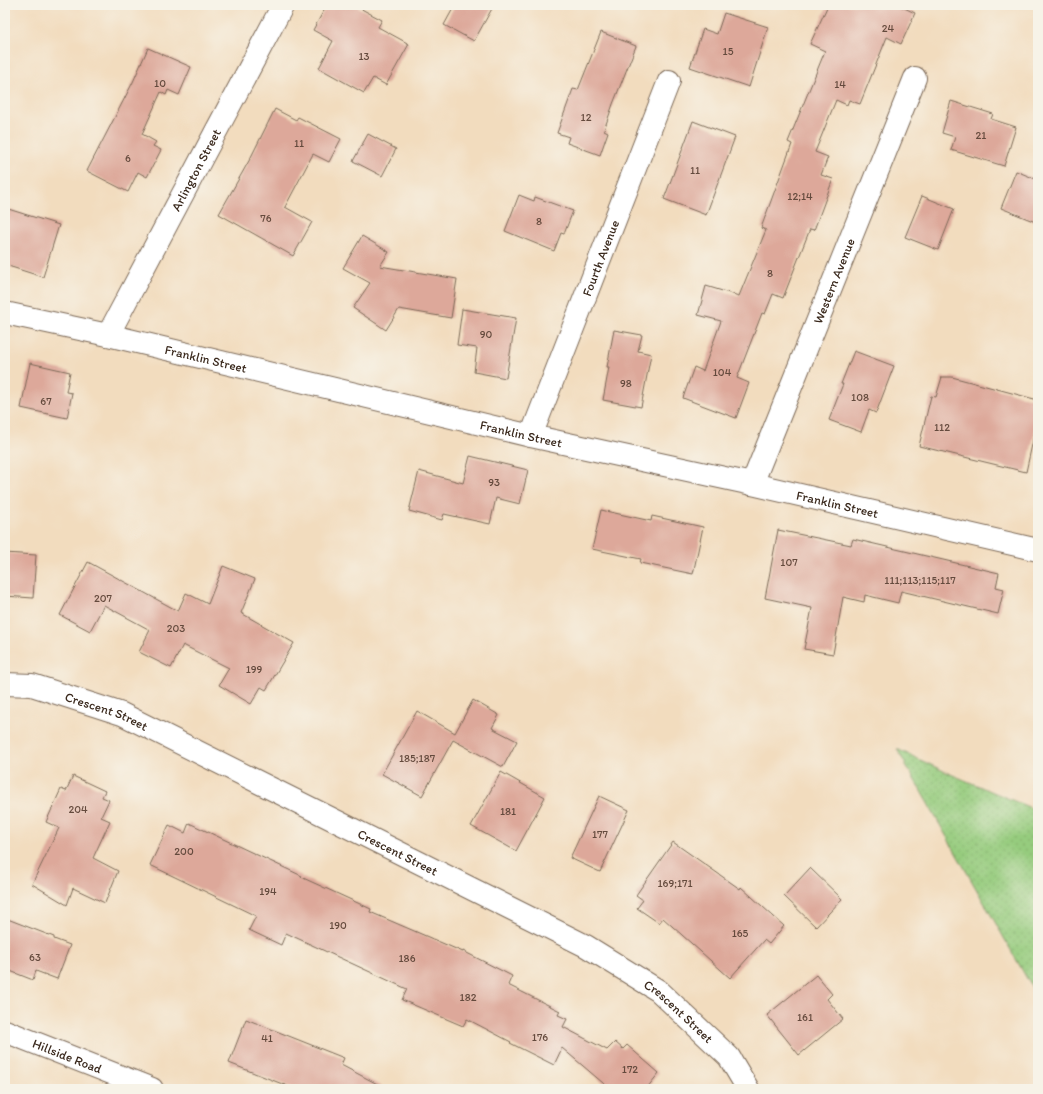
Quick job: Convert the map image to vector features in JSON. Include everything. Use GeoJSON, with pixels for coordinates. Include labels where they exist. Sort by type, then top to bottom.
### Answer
{"type":"FeatureCollection","features":[{"type":"Feature","properties":{"kind":"street","name":"Arlington Street"},"geometry":{"type":"LineString","coordinates":[[108,335],[283,5]]}},
{"type":"Feature","properties":{"kind":"street","name":"Western Avenue"},"geometry":{"type":"LineString","coordinates":[[752,484],[915,78]]}},
{"type":"Feature","properties":{"kind":"street","name":"Fourth Avenue"},"geometry":{"type":"LineString","coordinates":[[530,436],[669,80]]}},
{"type":"Feature","properties":{"kind":"street","name":"Franklin Street"},"geometry":{"type":"LineString","coordinates":[[5,314],[108,335],[530,436],[752,484],[1038,550]]}},
{"type":"Feature","properties":{"kind":"street","name":"Crescent Street"},"geometry":{"type":"LineString","coordinates":[[5,684],[32,686],[122,714],[586,946],[659,991],[730,1057],[748,1089]]}},
{"type":"Feature","properties":{"kind":"street","name":"Hillside Road"},"geometry":{"type":"LineString","coordinates":[[5,1031],[152,1089]]}},
{"type":"Feature","properties":{"kind":"green space"},"geometry":{"type":"Polygon","coordinates":[[[897,749],[948,773],[1038,811],[1038,998],[897,749]]]}},
{"type":"Feature","properties":{"kind":"building"},"geometry":{"type":"Polygon","coordinates":[[[327,5],[354,5],[382,20],[378,27],[409,44],[386,85],[373,78],[364,93],[319,68],[333,41],[313,30],[327,5]]]}},
{"type":"Feature","properties":{"kind":"building"},"geometry":{"type":"Polygon","coordinates":[[[455,5],[494,5],[474,41],[444,25],[455,5]]]}},
{"type":"Feature","properties":{"kind":"building"},"geometry":{"type":"Polygon","coordinates":[[[828,5],[898,5],[915,13],[901,44],[887,37],[860,104],[849,100],[847,105],[836,100],[815,152],[828,157],[821,175],[833,179],[814,230],[810,229],[783,298],[773,294],[765,314],[762,313],[737,378],[749,383],[736,418],[683,398],[694,367],[703,371],[721,321],[698,315],[706,286],[739,296],[766,230],[761,228],[792,144],[788,142],[825,51],[810,44],[828,5]]]}},
{"type":"Feature","properties":{"kind":"building"},"geometry":{"type":"Polygon","coordinates":[[[724,13],[768,27],[749,87],[690,67],[703,29],[717,34],[724,13]]]}},
{"type":"Feature","properties":{"kind":"building"},"geometry":{"type":"Polygon","coordinates":[[[601,32],[636,46],[604,130],[608,132],[600,155],[567,143],[569,137],[557,133],[573,89],[578,90],[601,32]]]}},
{"type":"Feature","properties":{"kind":"building"},"geometry":{"type":"Polygon","coordinates":[[[148,48],[191,67],[179,95],[168,90],[166,95],[161,92],[142,134],[156,142],[153,146],[161,150],[147,177],[138,172],[128,192],[87,171],[133,82],[148,48]]]}},
{"type":"Feature","properties":{"kind":"building"},"geometry":{"type":"Polygon","coordinates":[[[951,101],[993,114],[991,119],[1016,127],[1004,166],[951,150],[955,137],[942,133],[951,101]]]}},
{"type":"Feature","properties":{"kind":"building"},"geometry":{"type":"Polygon","coordinates":[[[275,109],[296,120],[298,117],[341,139],[329,162],[313,154],[285,207],[312,222],[293,256],[219,214],[250,159],[275,109]]]}},
{"type":"Feature","properties":{"kind":"building"},"geometry":{"type":"Polygon","coordinates":[[[693,121],[735,137],[706,215],[664,199],[693,121]]]}},
{"type":"Feature","properties":{"kind":"building"},"geometry":{"type":"Polygon","coordinates":[[[368,134],[396,149],[382,176],[353,161],[368,134]]]}},
{"type":"Feature","properties":{"kind":"building"},"geometry":{"type":"Polygon","coordinates":[[[1016,171],[1038,180],[1038,223],[1001,208],[1016,171]]]}},
{"type":"Feature","properties":{"kind":"building"},"geometry":{"type":"Polygon","coordinates":[[[519,195],[534,201],[535,197],[573,211],[564,234],[561,233],[554,251],[505,231],[519,195]]]}},
{"type":"Feature","properties":{"kind":"building"},"geometry":{"type":"Polygon","coordinates":[[[922,196],[954,209],[938,250],[905,237],[922,196]]]}},
{"type":"Feature","properties":{"kind":"building"},"geometry":{"type":"Polygon","coordinates":[[[5,208],[59,225],[43,277],[5,265],[5,208]]]}},
{"type":"Feature","properties":{"kind":"building"},"geometry":{"type":"Polygon","coordinates":[[[362,236],[389,252],[380,266],[457,279],[451,318],[399,309],[386,330],[353,308],[370,283],[343,268],[362,236]]]}},
{"type":"Feature","properties":{"kind":"building"},"geometry":{"type":"Polygon","coordinates":[[[462,309],[516,318],[506,378],[474,372],[477,348],[457,345],[462,309]]]}},
{"type":"Feature","properties":{"kind":"building"},"geometry":{"type":"Polygon","coordinates":[[[614,330],[642,335],[638,351],[651,354],[641,407],[603,400],[614,330]]]}},
{"type":"Feature","properties":{"kind":"building"},"geometry":{"type":"Polygon","coordinates":[[[854,351],[894,366],[876,413],[869,410],[861,432],[829,420],[854,351]]]}},
{"type":"Feature","properties":{"kind":"building"},"geometry":{"type":"Polygon","coordinates":[[[30,363],[70,372],[66,392],[72,393],[67,418],[21,408],[30,363]]]}},
{"type":"Feature","properties":{"kind":"building"},"geometry":{"type":"Polygon","coordinates":[[[942,377],[952,377],[1038,400],[1038,417],[1026,472],[919,446],[931,396],[936,397],[942,377]]]}},
{"type":"Feature","properties":{"kind":"building"},"geometry":{"type":"Polygon","coordinates":[[[470,456],[528,470],[520,504],[496,498],[490,524],[444,514],[442,520],[409,511],[419,471],[463,483],[470,456]]]}},
{"type":"Feature","properties":{"kind":"building"},"geometry":{"type":"Polygon","coordinates":[[[601,510],[651,521],[652,516],[703,527],[693,574],[640,563],[641,559],[592,549],[601,510]]]}},
{"type":"Feature","properties":{"kind":"building"},"geometry":{"type":"Polygon","coordinates":[[[778,530],[851,545],[853,539],[999,573],[996,587],[1004,589],[998,614],[901,591],[898,603],[865,595],[864,602],[843,597],[833,654],[804,649],[812,608],[765,598],[778,530]]]}},
{"type":"Feature","properties":{"kind":"building"},"geometry":{"type":"Polygon","coordinates":[[[5,553],[36,555],[33,598],[5,596],[5,553]]]}},
{"type":"Feature","properties":{"kind":"building"},"geometry":{"type":"Polygon","coordinates":[[[88,562],[178,611],[186,593],[208,604],[223,566],[255,579],[241,613],[294,643],[266,690],[261,687],[251,704],[219,685],[229,668],[183,645],[171,668],[139,652],[150,630],[104,605],[90,631],[60,615],[88,562]]]}},
{"type":"Feature","properties":{"kind":"building"},"geometry":{"type":"Polygon","coordinates":[[[473,700],[499,715],[492,728],[517,741],[503,767],[453,740],[422,796],[382,774],[417,711],[455,733],[473,700]]]}},
{"type":"Feature","properties":{"kind":"building"},"geometry":{"type":"Polygon","coordinates":[[[501,772],[545,797],[516,851],[471,826],[501,772]]]}},
{"type":"Feature","properties":{"kind":"building"},"geometry":{"type":"Polygon","coordinates":[[[73,776],[105,791],[102,797],[109,800],[101,817],[110,821],[93,858],[118,871],[105,903],[73,888],[67,905],[32,884],[59,828],[46,822],[61,789],[66,791],[73,776]]]}},
{"type":"Feature","properties":{"kind":"building"},"geometry":{"type":"Polygon","coordinates":[[[599,796],[629,810],[600,872],[570,858],[599,796]]]}},
{"type":"Feature","properties":{"kind":"building"},"geometry":{"type":"Polygon","coordinates":[[[189,823],[371,909],[370,912],[463,951],[512,976],[508,985],[560,1011],[558,1015],[567,1019],[563,1027],[607,1050],[615,1042],[623,1049],[627,1045],[659,1073],[646,1089],[610,1089],[562,1048],[554,1065],[467,1019],[463,1026],[402,1000],[407,989],[286,933],[281,945],[249,930],[256,916],[150,865],[169,825],[185,833],[189,823]]]}},
{"type":"Feature","properties":{"kind":"building"},"geometry":{"type":"Polygon","coordinates":[[[673,842],[740,889],[741,887],[784,926],[769,944],[764,940],[730,978],[663,918],[659,923],[637,908],[643,900],[636,895],[673,842]]]}},
{"type":"Feature","properties":{"kind":"building"},"geometry":{"type":"Polygon","coordinates":[[[810,868],[842,899],[816,927],[784,896],[810,868]]]}},
{"type":"Feature","properties":{"kind":"building"},"geometry":{"type":"Polygon","coordinates":[[[5,918],[54,937],[54,939],[70,945],[57,979],[36,971],[33,980],[5,969],[5,918]]]}},
{"type":"Feature","properties":{"kind":"building"},"geometry":{"type":"Polygon","coordinates":[[[816,975],[832,994],[827,999],[843,1019],[799,1055],[767,1015],[816,975]]]}},
{"type":"Feature","properties":{"kind":"building"},"geometry":{"type":"Polygon","coordinates":[[[246,1019],[344,1058],[341,1065],[387,1089],[295,1089],[229,1063],[246,1019]]]}}]}
